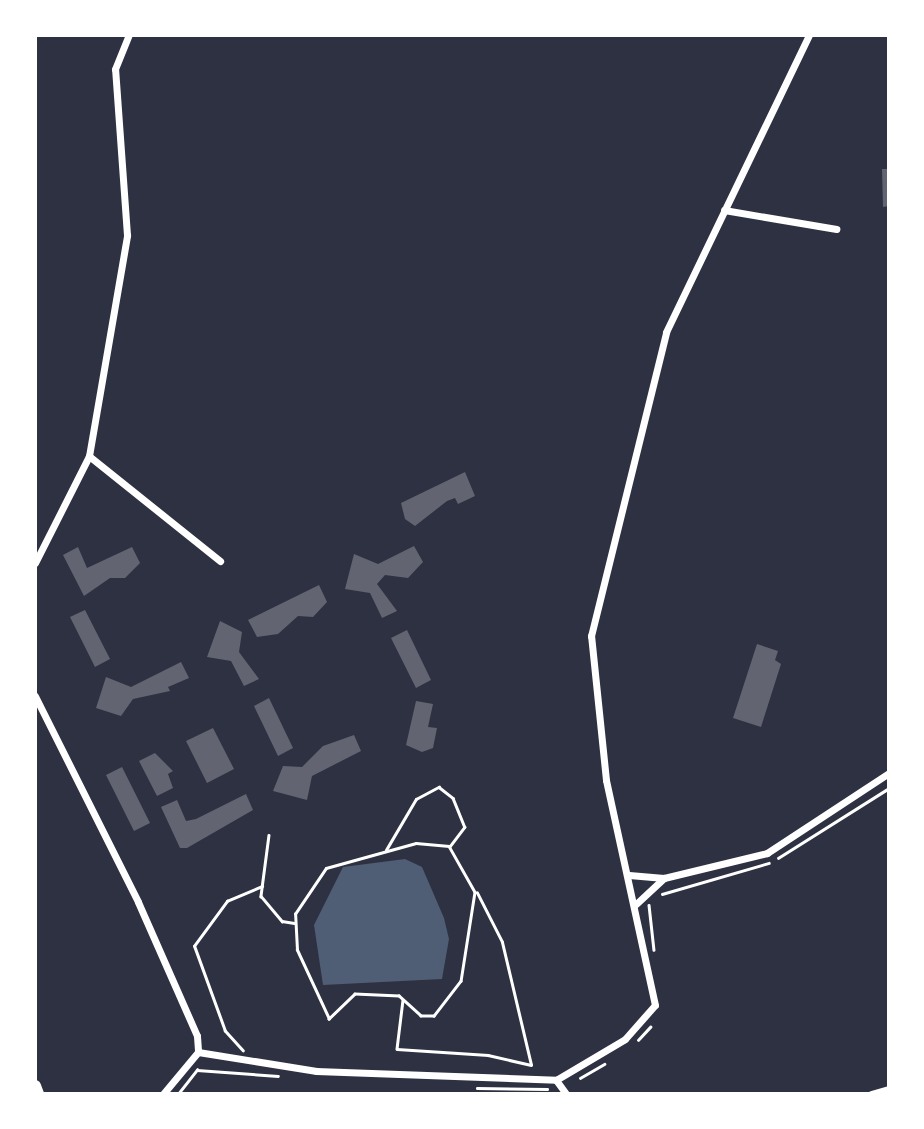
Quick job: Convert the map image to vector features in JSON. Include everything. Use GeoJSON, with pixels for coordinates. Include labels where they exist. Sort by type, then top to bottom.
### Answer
{"type":"FeatureCollection","features":[{"type":"Feature","properties":{"kind":"main road"},"geometry":{"type":"LineString","coordinates":[[35,1086],[38,1094]]}},
{"type":"Feature","properties":{"kind":"street"},"geometry":{"type":"LineString","coordinates":[[35,563],[89,456],[127,235],[115,69],[129,35]]}},
{"type":"Feature","properties":{"kind":"street"},"geometry":{"type":"LineString","coordinates":[[198,1052],[248,1065],[554,1084],[625,1039],[655,1005],[636,904],[606,780],[592,636],[666,332],[809,35]]}},
{"type":"Feature","properties":{"kind":"street"},"geometry":{"type":"LineString","coordinates":[[723,210],[836,229]]}},
{"type":"Feature","properties":{"kind":"street"},"geometry":{"type":"LineString","coordinates":[[89,456],[220,561]]}},
{"type":"Feature","properties":{"kind":"street"},"geometry":{"type":"LineString","coordinates":[[35,696],[138,902],[197,1036],[198,1052],[163,1094]]}},
{"type":"Feature","properties":{"kind":"street"},"geometry":{"type":"LineString","coordinates":[[629,875],[664,878],[767,853],[889,774]]}},
{"type":"Feature","properties":{"kind":"street"},"geometry":{"type":"LineString","coordinates":[[636,904],[664,878]]}},
{"type":"Feature","properties":{"kind":"street"},"geometry":{"type":"LineString","coordinates":[[554,1084],[566,1094]]}},
{"type":"Feature","properties":{"kind":"street"},"geometry":{"type":"LineString","coordinates":[[871,1094],[889,1089]]}},
{"type":"Feature","properties":{"kind":"path"},"geometry":{"type":"LineString","coordinates":[[386,850],[416,799],[439,787],[453,798],[466,827],[450,847]]}},
{"type":"Feature","properties":{"kind":"path"},"geometry":{"type":"LineString","coordinates":[[656,961],[647,906],[667,891],[763,866],[889,789]]}},
{"type":"Feature","properties":{"kind":"path"},"geometry":{"type":"LineString","coordinates":[[269,835],[261,896],[276,915],[294,923]]}},
{"type":"Feature","properties":{"kind":"path"},"geometry":{"type":"LineString","coordinates":[[450,847],[416,843],[326,868],[305,894],[294,923],[297,950],[329,1019],[355,994],[403,1000],[421,1016],[434,1016],[448,1000],[469,956],[475,892]]}},
{"type":"Feature","properties":{"kind":"path"},"geometry":{"type":"LineString","coordinates":[[403,1000],[397,1049],[488,1055],[531,1065],[502,942],[450,847]]}},
{"type":"Feature","properties":{"kind":"path"},"geometry":{"type":"LineString","coordinates":[[248,1065],[242,1046],[225,1031],[194,946],[228,901],[262,886]]}},
{"type":"Feature","properties":{"kind":"path"},"geometry":{"type":"LineString","coordinates":[[632,1044],[658,1017]]}},
{"type":"Feature","properties":{"kind":"path"},"geometry":{"type":"LineString","coordinates":[[576,1080],[610,1060]]}},
{"type":"Feature","properties":{"kind":"path"},"geometry":{"type":"LineString","coordinates":[[178,1094],[197,1070],[290,1077]]}},
{"type":"Feature","properties":{"kind":"path"},"geometry":{"type":"LineString","coordinates":[[462,1087],[554,1084]]}},
{"type":"Feature","properties":{"kind":"water"},"geometry":{"type":"Polygon","coordinates":[[[405,859],[422,867],[444,918],[449,939],[442,979],[323,985],[314,925],[343,867],[405,859]]]}},
{"type":"Feature","properties":{"kind":"building"},"geometry":{"type":"Polygon","coordinates":[[[882,169],[889,169],[889,206],[883,207],[882,169]]]}},
{"type":"Feature","properties":{"kind":"building"},"geometry":{"type":"Polygon","coordinates":[[[465,472],[475,496],[458,504],[455,498],[447,501],[415,526],[405,519],[401,503],[465,472]]]}},
{"type":"Feature","properties":{"kind":"building"},"geometry":{"type":"Polygon","coordinates":[[[414,546],[423,562],[408,578],[385,575],[377,584],[397,611],[382,618],[370,593],[345,589],[354,554],[378,564],[414,546]]]}},
{"type":"Feature","properties":{"kind":"building"},"geometry":{"type":"Polygon","coordinates":[[[78,547],[87,568],[132,547],[140,563],[125,578],[110,578],[84,596],[63,555],[78,547]]]}},
{"type":"Feature","properties":{"kind":"building"},"geometry":{"type":"Polygon","coordinates":[[[319,585],[327,602],[313,617],[298,616],[278,634],[257,637],[248,620],[319,585]]]}},
{"type":"Feature","properties":{"kind":"building"},"geometry":{"type":"Polygon","coordinates":[[[85,610],[110,659],[95,667],[70,617],[85,610]]]}},
{"type":"Feature","properties":{"kind":"building"},"geometry":{"type":"Polygon","coordinates":[[[220,621],[242,632],[239,652],[259,679],[244,686],[231,661],[207,657],[220,621]]]}},
{"type":"Feature","properties":{"kind":"building"},"geometry":{"type":"Polygon","coordinates":[[[407,630],[431,680],[416,688],[391,638],[407,630]]]}},
{"type":"Feature","properties":{"kind":"building"},"geometry":{"type":"Polygon","coordinates":[[[757,644],[778,651],[775,660],[781,664],[761,727],[733,718],[757,644]]]}},
{"type":"Feature","properties":{"kind":"building"},"geometry":{"type":"Polygon","coordinates":[[[181,662],[189,678],[168,687],[170,691],[133,699],[121,716],[96,708],[106,677],[131,687],[181,662]]]}},
{"type":"Feature","properties":{"kind":"building"},"geometry":{"type":"Polygon","coordinates":[[[269,698],[293,748],[278,756],[254,706],[269,698]]]}},
{"type":"Feature","properties":{"kind":"building"},"geometry":{"type":"Polygon","coordinates":[[[416,701],[433,704],[428,727],[437,728],[433,748],[422,752],[406,745],[416,701]]]}},
{"type":"Feature","properties":{"kind":"building"},"geometry":{"type":"Polygon","coordinates":[[[213,728],[234,769],[207,783],[186,741],[213,728]]]}},
{"type":"Feature","properties":{"kind":"building"},"geometry":{"type":"Polygon","coordinates":[[[354,735],[361,751],[312,776],[307,800],[273,791],[283,766],[302,767],[323,746],[354,735]]]}},
{"type":"Feature","properties":{"kind":"building"},"geometry":{"type":"Polygon","coordinates":[[[155,753],[173,771],[168,774],[173,788],[157,796],[139,761],[155,753]]]}},
{"type":"Feature","properties":{"kind":"building"},"geometry":{"type":"Polygon","coordinates":[[[122,767],[150,823],[134,831],[106,775],[122,767]]]}},
{"type":"Feature","properties":{"kind":"building"},"geometry":{"type":"Polygon","coordinates":[[[246,794],[253,810],[187,848],[180,848],[161,807],[177,800],[186,821],[196,819],[246,794]]]}}]}
